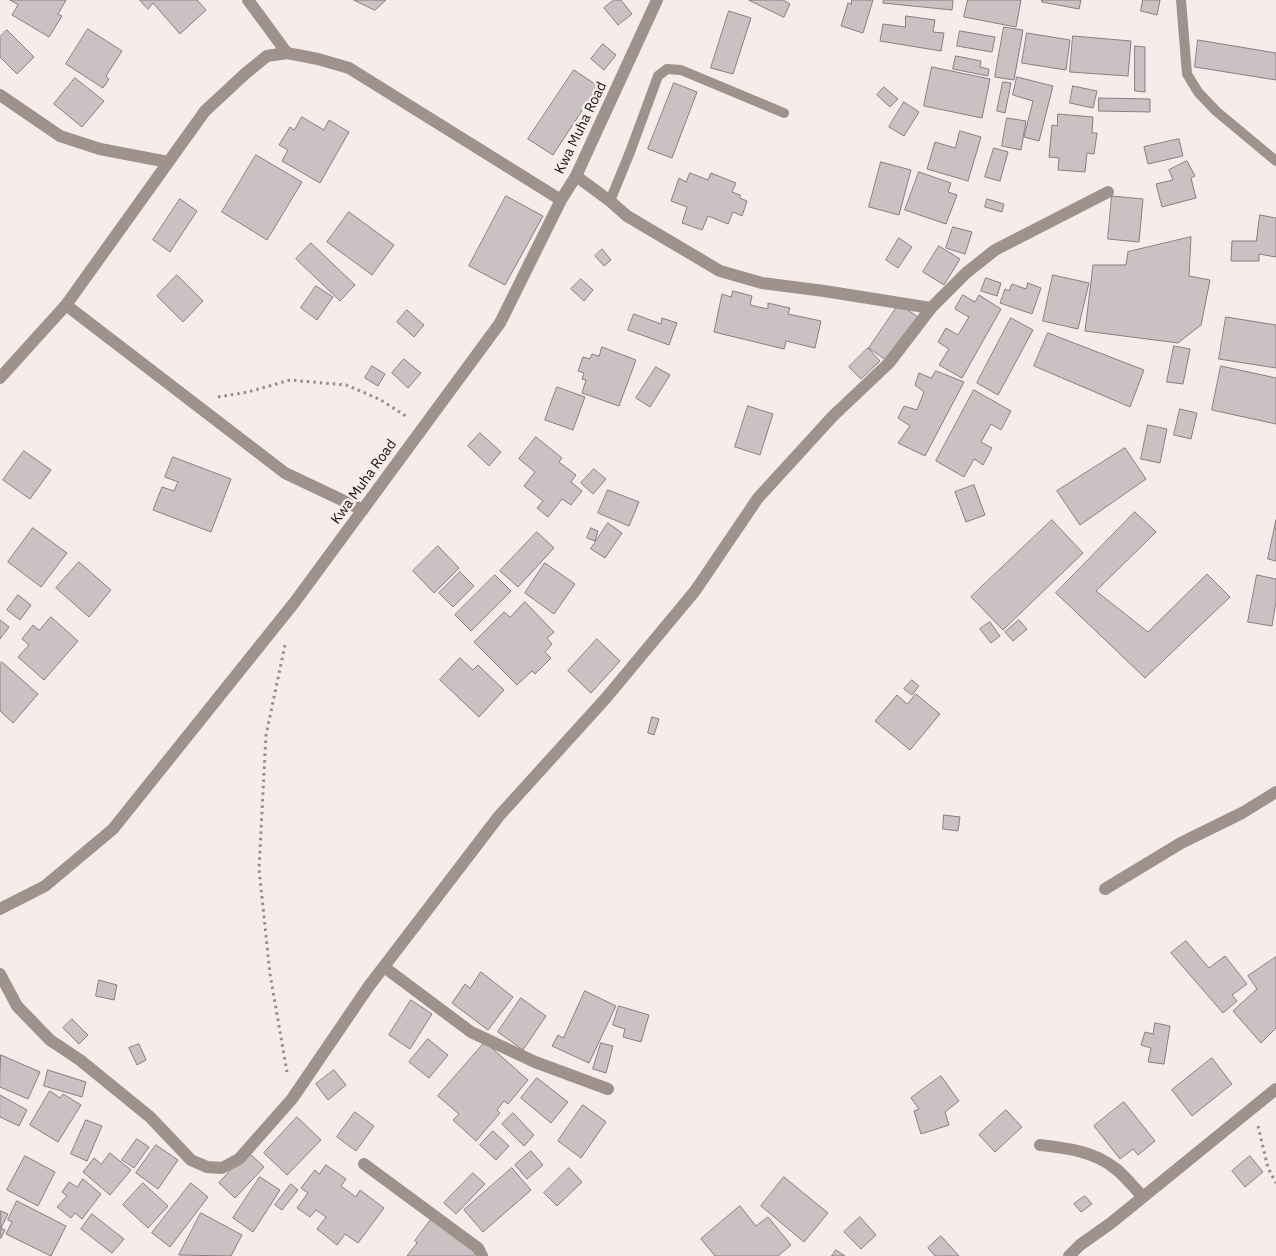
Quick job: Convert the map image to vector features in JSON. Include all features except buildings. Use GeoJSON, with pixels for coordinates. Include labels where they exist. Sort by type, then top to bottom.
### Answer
{"type":"FeatureCollection","features":[{"type":"Feature","properties":{"kind":"street"},"geometry":{"type":"LineString","coordinates":[[248,0],[287,53]]}},
{"type":"Feature","properties":{"kind":"street","name":"Kwa Muha Road"},"geometry":{"type":"LineString","coordinates":[[0,910],[45,886],[113,829],[294,603],[500,323],[561,200],[576,176],[657,0]]}},
{"type":"Feature","properties":{"kind":"street"},"geometry":{"type":"LineString","coordinates":[[0,378],[66,306],[205,110],[267,56],[287,53],[349,68],[561,200]]}},
{"type":"Feature","properties":{"kind":"street"},"geometry":{"type":"LineString","coordinates":[[0,95],[60,136],[100,149],[168,162]]}},
{"type":"Feature","properties":{"kind":"street"},"geometry":{"type":"LineString","coordinates":[[576,176],[627,216],[720,271],[762,283],[931,308]]}},
{"type":"Feature","properties":{"kind":"street"},"geometry":{"type":"LineString","coordinates":[[0,974],[17,1006],[50,1040],[80,1060],[150,1117],[191,1160],[207,1167],[222,1168],[239,1158],[292,1099],[384,967],[498,816],[606,698],[695,591],[758,498],[833,416],[889,363],[931,308],[966,273],[994,250],[1108,192]]}},
{"type":"Feature","properties":{"kind":"street"},"geometry":{"type":"LineString","coordinates":[[66,306],[285,473],[363,510]]}},
{"type":"Feature","properties":{"kind":"street"},"geometry":{"type":"LineString","coordinates":[[1105,889],[1181,843],[1242,813],[1276,792]]}},
{"type":"Feature","properties":{"kind":"street"},"geometry":{"type":"LineString","coordinates":[[384,967],[471,1032],[536,1062],[608,1089]]}},
{"type":"Feature","properties":{"kind":"street"},"geometry":{"type":"LineString","coordinates":[[1069,1256],[1080,1245],[1112,1223],[1273,1092]]}},
{"type":"Feature","properties":{"kind":"street"},"geometry":{"type":"LineString","coordinates":[[1040,1145],[1072,1149],[1097,1157],[1116,1169],[1143,1197]]}},
{"type":"Feature","properties":{"kind":"street"},"geometry":{"type":"LineString","coordinates":[[364,1164],[478,1248],[482,1256]]}},
{"type":"Feature","properties":{"kind":"lane"},"geometry":{"type":"LineString","coordinates":[[1181,0],[1187,74],[1198,92],[1216,111],[1276,161]]}},
{"type":"Feature","properties":{"kind":"lane"},"geometry":{"type":"LineString","coordinates":[[610,201],[658,76],[667,69],[681,70],[784,113]]}},
{"type":"Feature","properties":{"kind":"path"},"geometry":{"type":"LineString","coordinates":[[193,402],[248,392],[290,380],[346,385],[379,399],[423,428]]}},
{"type":"Feature","properties":{"kind":"path"},"geometry":{"type":"LineString","coordinates":[[286,641],[266,735],[259,869],[270,974],[292,1099]]}},
{"type":"Feature","properties":{"kind":"path"},"geometry":{"type":"LineString","coordinates":[[1273,1092],[1258,1126],[1268,1168],[1276,1182]]}}]}
